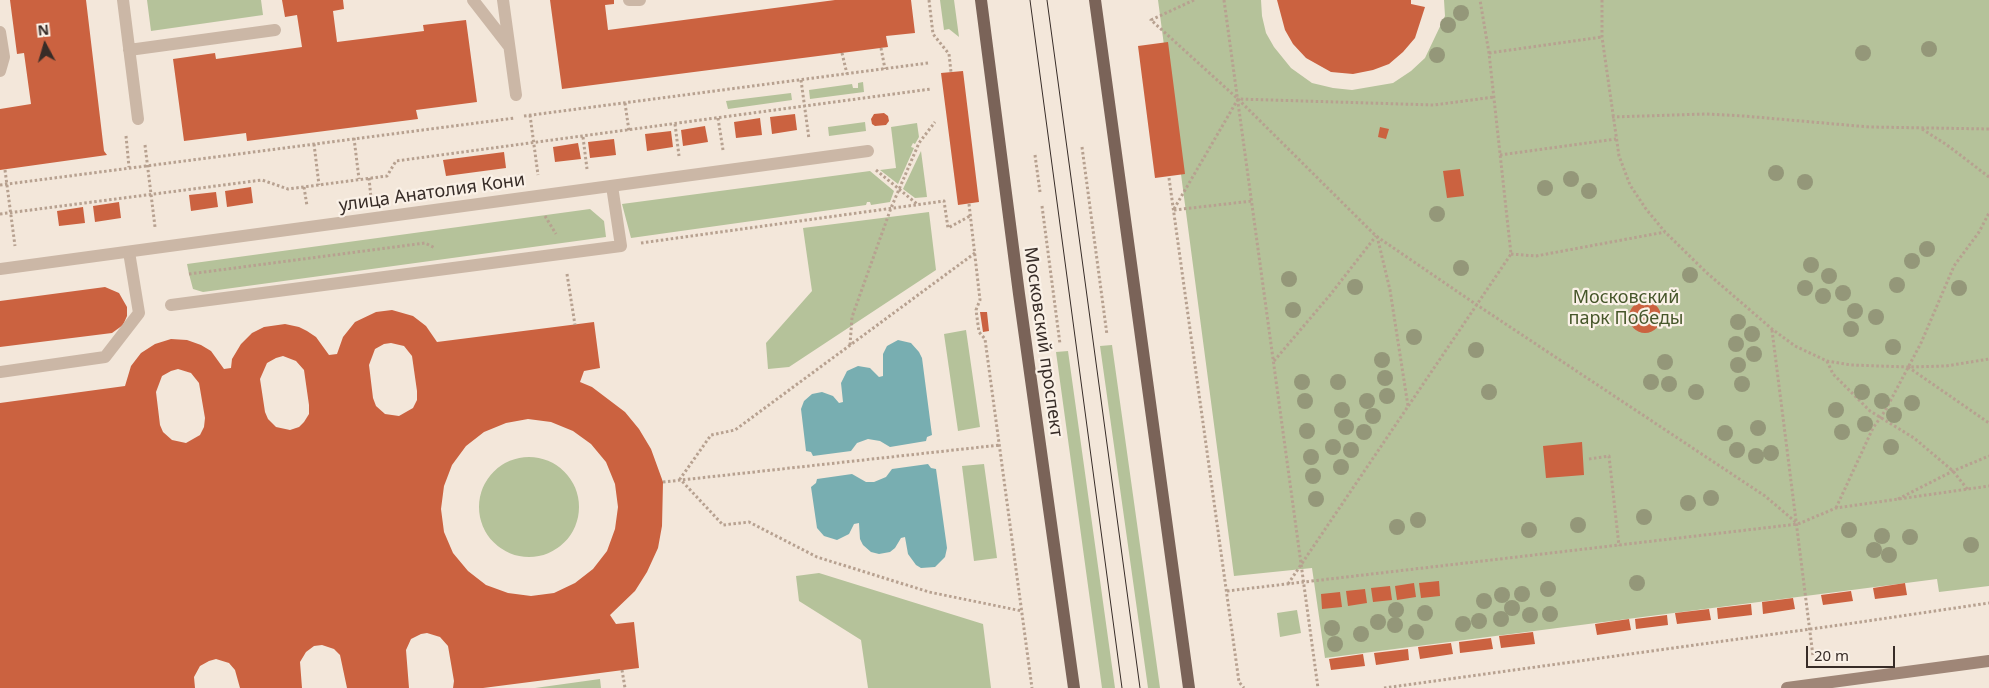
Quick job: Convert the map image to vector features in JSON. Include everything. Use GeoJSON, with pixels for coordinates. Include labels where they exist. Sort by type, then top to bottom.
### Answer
{"type":"FeatureCollection","features":[{"type":"Feature","properties":{"kind":"main road","name":"Московский проспект"},"geometry":{"type":"LineString","coordinates":[[981,0],[1019,294],[1074,688]]}},
{"type":"Feature","properties":{"kind":"main road"},"geometry":{"type":"LineString","coordinates":[[1095,0],[1189,688]]}},
{"type":"Feature","properties":{"kind":"street"},"geometry":{"type":"LineString","coordinates":[[123,0],[138,119]]}},
{"type":"Feature","properties":{"kind":"street"},"geometry":{"type":"LineString","coordinates":[[473,0],[509,47]]}},
{"type":"Feature","properties":{"kind":"street"},"geometry":{"type":"LineString","coordinates":[[503,0],[516,94]]}},
{"type":"Feature","properties":{"kind":"street"},"geometry":{"type":"LineString","coordinates":[[629,0],[640,0]]}},
{"type":"Feature","properties":{"kind":"street"},"geometry":{"type":"LineString","coordinates":[[129,50],[275,30]]}},
{"type":"Feature","properties":{"kind":"street"},"geometry":{"type":"LineString","coordinates":[[0,32],[4,57],[0,71]]}},
{"type":"Feature","properties":{"kind":"street","name":"улица Анатолия Кони"},"geometry":{"type":"LineString","coordinates":[[0,269],[868,151]]}},
{"type":"Feature","properties":{"kind":"street"},"geometry":{"type":"LineString","coordinates":[[171,305],[620,246],[612,186]]}},
{"type":"Feature","properties":{"kind":"street"},"geometry":{"type":"LineString","coordinates":[[0,372],[105,357],[139,313],[129,252]]}},
{"type":"Feature","properties":{"kind":"street"},"geometry":{"type":"LineString","coordinates":[[1787,688],[1827,685],[1989,661]]}},
{"type":"Feature","properties":{"kind":"path"},"geometry":{"type":"LineString","coordinates":[[929,0],[933,34],[949,54],[951,72]]}},
{"type":"Feature","properties":{"kind":"path"},"geometry":{"type":"LineString","coordinates":[[1194,0],[1151,20],[1238,99],[1376,236],[1765,496],[1798,524]]}},
{"type":"Feature","properties":{"kind":"path"},"geometry":{"type":"LineString","coordinates":[[1224,0],[1318,688]]}},
{"type":"Feature","properties":{"kind":"path"},"geometry":{"type":"LineString","coordinates":[[1287,584],[1511,254],[1494,97],[1480,0]]}},
{"type":"Feature","properties":{"kind":"path"},"geometry":{"type":"LineString","coordinates":[[1602,0],[1602,37],[1619,156],[1630,184],[1646,209],[1665,232],[1707,273],[1772,329],[1795,346],[1827,361],[1851,365],[1908,367],[1946,366],[1989,358]]}},
{"type":"Feature","properties":{"kind":"path"},"geometry":{"type":"LineString","coordinates":[[1488,53],[1602,37]]}},
{"type":"Feature","properties":{"kind":"path"},"geometry":{"type":"LineString","coordinates":[[881,48],[885,69]]}},
{"type":"Feature","properties":{"kind":"path"},"geometry":{"type":"LineString","coordinates":[[842,53],[847,74]]}},
{"type":"Feature","properties":{"kind":"path"},"geometry":{"type":"LineString","coordinates":[[0,185],[928,63]]}},
{"type":"Feature","properties":{"kind":"path"},"geometry":{"type":"LineString","coordinates":[[800,80],[812,159]]}},
{"type":"Feature","properties":{"kind":"path"},"geometry":{"type":"LineString","coordinates":[[0,214],[262,180],[288,189],[387,176],[396,161],[534,144],[931,89]]}},
{"type":"Feature","properties":{"kind":"path"},"geometry":{"type":"LineString","coordinates":[[1238,99],[1434,104],[1494,97]]}},
{"type":"Feature","properties":{"kind":"path"},"geometry":{"type":"LineString","coordinates":[[1174,210],[1238,99]]}},
{"type":"Feature","properties":{"kind":"path"},"geometry":{"type":"LineString","coordinates":[[625,103],[629,131]]}},
{"type":"Feature","properties":{"kind":"path"},"geometry":{"type":"LineString","coordinates":[[1612,116],[1715,114],[1869,127],[1989,129]]}},
{"type":"Feature","properties":{"kind":"path"},"geometry":{"type":"LineString","coordinates":[[530,115],[544,215],[561,243],[575,325]]}},
{"type":"Feature","properties":{"kind":"path"},"geometry":{"type":"LineString","coordinates":[[718,118],[726,170]]}},
{"type":"Feature","properties":{"kind":"path"},"geometry":{"type":"LineString","coordinates":[[129,167],[126,132],[138,119]]}},
{"type":"Feature","properties":{"kind":"path"},"geometry":{"type":"LineString","coordinates":[[850,345],[852,317],[891,208],[919,143],[935,122]]}},
{"type":"Feature","properties":{"kind":"path"},"geometry":{"type":"LineString","coordinates":[[675,124],[682,176]]}},
{"type":"Feature","properties":{"kind":"path"},"geometry":{"type":"LineString","coordinates":[[1922,129],[1947,145],[1989,177]]}},
{"type":"Feature","properties":{"kind":"path"},"geometry":{"type":"LineString","coordinates":[[583,137],[590,189]]}},
{"type":"Feature","properties":{"kind":"path"},"geometry":{"type":"LineString","coordinates":[[354,138],[359,179]]}},
{"type":"Feature","properties":{"kind":"path"},"geometry":{"type":"LineString","coordinates":[[1500,155],[1616,139]]}},
{"type":"Feature","properties":{"kind":"path"},"geometry":{"type":"LineString","coordinates":[[314,144],[319,185]]}},
{"type":"Feature","properties":{"kind":"path"},"geometry":{"type":"LineString","coordinates":[[145,145],[157,248]]}},
{"type":"Feature","properties":{"kind":"path"},"geometry":{"type":"LineString","coordinates":[[1082,146],[1107,335]]}},
{"type":"Feature","properties":{"kind":"path"},"geometry":{"type":"LineString","coordinates":[[868,151],[877,171],[918,204]]}},
{"type":"Feature","properties":{"kind":"path"},"geometry":{"type":"LineString","coordinates":[[1035,155],[1040,192]]}},
{"type":"Feature","properties":{"kind":"path"},"geometry":{"type":"LineString","coordinates":[[5,170],[18,267]]}},
{"type":"Feature","properties":{"kind":"path"},"geometry":{"type":"LineString","coordinates":[[1169,178],[1239,682],[1244,688]]}},
{"type":"Feature","properties":{"kind":"path"},"geometry":{"type":"LineString","coordinates":[[1174,210],[1252,200]]}},
{"type":"Feature","properties":{"kind":"path"},"geometry":{"type":"LineString","coordinates":[[620,246],[944,201],[948,228],[970,216]]}},
{"type":"Feature","properties":{"kind":"path"},"geometry":{"type":"LineString","coordinates":[[969,204],[980,300],[976,310],[979,332],[986,339],[1032,688]]}},
{"type":"Feature","properties":{"kind":"path"},"geometry":{"type":"LineString","coordinates":[[1042,206],[1060,344]]}},
{"type":"Feature","properties":{"kind":"path"},"geometry":{"type":"LineString","coordinates":[[1836,508],[1870,435],[1921,343],[1954,266],[1979,232],[1989,213]]}},
{"type":"Feature","properties":{"kind":"path"},"geometry":{"type":"LineString","coordinates":[[1511,254],[1536,256],[1665,232]]}},
{"type":"Feature","properties":{"kind":"path"},"geometry":{"type":"LineString","coordinates":[[1274,361],[1330,295],[1376,236]]}},
{"type":"Feature","properties":{"kind":"path"},"geometry":{"type":"LineString","coordinates":[[1376,236],[1390,290],[1408,406]]}},
{"type":"Feature","properties":{"kind":"path"},"geometry":{"type":"LineString","coordinates":[[189,274],[425,243],[472,265]]}},
{"type":"Feature","properties":{"kind":"path"},"geometry":{"type":"LineString","coordinates":[[680,479],[711,435],[735,430],[975,254]]}},
{"type":"Feature","properties":{"kind":"path"},"geometry":{"type":"LineString","coordinates":[[1772,329],[1798,524],[1813,656]]}},
{"type":"Feature","properties":{"kind":"path"},"geometry":{"type":"LineString","coordinates":[[1827,361],[1833,374],[1848,391],[1870,411],[1914,438],[1953,471],[1968,490]]}},
{"type":"Feature","properties":{"kind":"path"},"geometry":{"type":"LineString","coordinates":[[1908,367],[1989,423]]}},
{"type":"Feature","properties":{"kind":"path"},"geometry":{"type":"LineString","coordinates":[[663,482],[1000,445]]}},
{"type":"Feature","properties":{"kind":"path"},"geometry":{"type":"LineString","coordinates":[[1588,458],[1609,456],[1619,546]]}},
{"type":"Feature","properties":{"kind":"path"},"geometry":{"type":"LineString","coordinates":[[1895,501],[1953,471],[1989,456]]}},
{"type":"Feature","properties":{"kind":"path"},"geometry":{"type":"LineString","coordinates":[[680,479],[723,525],[749,522],[817,556],[929,592],[1022,611]]}},
{"type":"Feature","properties":{"kind":"path"},"geometry":{"type":"LineString","coordinates":[[1227,591],[1798,524],[1836,508],[1989,486]]}},
{"type":"Feature","properties":{"kind":"path"},"geometry":{"type":"LineString","coordinates":[[1384,688],[1989,603]]}},
{"type":"Feature","properties":{"kind":"path"},"geometry":{"type":"LineString","coordinates":[[622,670],[624,688]]}},
{"type":"Feature","properties":{"kind":"green space"},"geometry":{"type":"Polygon","coordinates":[[[147,0],[261,0],[263,15],[151,31],[147,0]]]}},
{"type":"Feature","properties":{"kind":"green space"},"geometry":{"type":"Polygon","coordinates":[[[940,0],[954,0],[959,37],[949,29],[944,30],[940,0]]]}},
{"type":"Feature","properties":{"kind":"green space","name":"Московский парк Победы"},"geometry":{"type":"Polygon","coordinates":[[[1158,0],[1261,0],[1266,33],[1274,47],[1291,68],[1312,83],[1352,90],[1393,83],[1411,71],[1425,58],[1445,16],[1444,0],[1989,0],[1989,586],[1939,592],[1937,579],[1325,658],[1312,568],[1234,576],[1158,0]]]}},
{"type":"Feature","properties":{"kind":"green space"},"geometry":{"type":"Polygon","coordinates":[[[863,82],[864,92],[810,99],[809,90],[852,84],[853,88],[858,88],[858,83],[863,82]]]}},
{"type":"Feature","properties":{"kind":"green space"},"geometry":{"type":"Polygon","coordinates":[[[791,93],[792,100],[728,109],[726,101],[791,93]]]}},
{"type":"Feature","properties":{"kind":"green space"},"geometry":{"type":"Polygon","coordinates":[[[865,122],[866,131],[829,136],[828,127],[865,122]]]}},
{"type":"Feature","properties":{"kind":"green space"},"geometry":{"type":"Polygon","coordinates":[[[917,123],[919,137],[911,147],[914,148],[898,184],[880,170],[896,168],[891,127],[917,123]]]}},
{"type":"Feature","properties":{"kind":"green space"},"geometry":{"type":"Polygon","coordinates":[[[921,151],[927,197],[915,198],[903,189],[921,151]]]}},
{"type":"Feature","properties":{"kind":"green space"},"geometry":{"type":"Polygon","coordinates":[[[870,171],[894,191],[890,202],[871,205],[870,202],[867,202],[866,205],[631,238],[622,204],[870,171]]]}},
{"type":"Feature","properties":{"kind":"green space"},"geometry":{"type":"Polygon","coordinates":[[[590,209],[604,221],[606,237],[203,292],[193,289],[187,264],[590,209]]]}},
{"type":"Feature","properties":{"kind":"green space"},"geometry":{"type":"Polygon","coordinates":[[[929,212],[936,270],[789,367],[768,369],[766,343],[812,291],[803,228],[929,212]]]}},
{"type":"Feature","properties":{"kind":"green space"},"geometry":{"type":"Polygon","coordinates":[[[966,330],[980,427],[958,431],[944,334],[966,330]]]}},
{"type":"Feature","properties":{"kind":"green space"},"geometry":{"type":"Polygon","coordinates":[[[1112,345],[1160,688],[1148,688],[1100,346],[1112,345]]]}},
{"type":"Feature","properties":{"kind":"green space"},"geometry":{"type":"Polygon","coordinates":[[[1068,351],[1115,688],[1102,688],[1056,352],[1068,351]]]}},
{"type":"Feature","properties":{"kind":"green space"},"geometry":{"type":"Polygon","coordinates":[[[529,457],[548,461],[564,472],[575,488],[579,507],[575,526],[564,542],[548,553],[529,557],[510,553],[494,542],[483,526],[479,507],[483,488],[494,472],[510,461],[529,457]]]}},
{"type":"Feature","properties":{"kind":"green space"},"geometry":{"type":"Polygon","coordinates":[[[984,464],[997,558],[974,561],[962,466],[984,464]]]}},
{"type":"Feature","properties":{"kind":"green space"},"geometry":{"type":"Polygon","coordinates":[[[819,573],[983,624],[991,688],[868,688],[861,640],[799,601],[796,576],[819,573]]]}},
{"type":"Feature","properties":{"kind":"green space"},"geometry":{"type":"Polygon","coordinates":[[[1297,610],[1301,633],[1280,637],[1277,613],[1297,610]]]}},
{"type":"Feature","properties":{"kind":"green space"},"geometry":{"type":"Polygon","coordinates":[[[600,679],[601,688],[535,688],[600,679]]]}},
{"type":"Feature","properties":{"kind":"water"},"geometry":{"type":"Polygon","coordinates":[[[898,340],[911,343],[922,358],[932,435],[927,437],[926,441],[890,447],[880,441],[868,439],[857,443],[851,451],[813,456],[811,452],[806,451],[801,409],[804,401],[812,394],[822,392],[833,396],[839,403],[843,402],[841,383],[847,371],[858,366],[870,368],[879,377],[883,376],[883,354],[887,346],[898,340]]]}},
{"type":"Feature","properties":{"kind":"water"},"geometry":{"type":"Polygon","coordinates":[[[928,464],[931,468],[936,469],[947,548],[945,557],[935,567],[921,568],[916,565],[908,554],[905,537],[901,538],[890,552],[879,554],[871,552],[863,545],[860,539],[859,523],[854,524],[849,534],[837,540],[824,536],[817,528],[811,487],[816,483],[817,479],[852,474],[866,482],[874,482],[886,477],[892,469],[928,464]]]}},
{"type":"Feature","properties":{"kind":"building"},"geometry":{"type":"Polygon","coordinates":[[[10,0],[86,0],[104,151],[107,155],[0,170],[0,109],[31,104],[24,53],[17,54],[10,0]]]}},
{"type":"Feature","properties":{"kind":"building"},"geometry":{"type":"Polygon","coordinates":[[[282,0],[343,0],[344,9],[333,11],[337,42],[424,31],[423,25],[466,20],[477,102],[416,110],[418,119],[247,141],[246,133],[184,141],[173,59],[215,53],[216,59],[302,47],[297,15],[285,17],[282,0]]]}},
{"type":"Feature","properties":{"kind":"building"},"geometry":{"type":"Polygon","coordinates":[[[550,0],[614,0],[614,4],[605,5],[608,30],[835,0],[911,0],[915,33],[886,36],[888,47],[562,89],[550,0]]]}},
{"type":"Feature","properties":{"kind":"building"},"geometry":{"type":"Polygon","coordinates":[[[1277,0],[1411,0],[1411,4],[1425,7],[1415,38],[1403,52],[1389,64],[1353,74],[1331,72],[1306,58],[1293,44],[1285,30],[1277,0]]]}},
{"type":"Feature","properties":{"kind":"building"},"geometry":{"type":"Polygon","coordinates":[[[1168,42],[1185,174],[1155,178],[1138,46],[1168,42]]]}},
{"type":"Feature","properties":{"kind":"building"},"geometry":{"type":"Polygon","coordinates":[[[963,71],[979,202],[958,205],[941,73],[963,71]]]}},
{"type":"Feature","properties":{"kind":"building"},"geometry":{"type":"Polygon","coordinates":[[[884,113],[888,116],[889,121],[886,125],[875,126],[872,124],[871,119],[874,114],[884,113]]]}},
{"type":"Feature","properties":{"kind":"building"},"geometry":{"type":"Polygon","coordinates":[[[795,114],[797,130],[772,134],[770,117],[795,114]]]}},
{"type":"Feature","properties":{"kind":"building"},"geometry":{"type":"Polygon","coordinates":[[[760,118],[762,135],[736,138],[734,122],[760,118]]]}},
{"type":"Feature","properties":{"kind":"building"},"geometry":{"type":"Polygon","coordinates":[[[705,126],[708,142],[683,146],[681,130],[705,126]]]}},
{"type":"Feature","properties":{"kind":"building"},"geometry":{"type":"Polygon","coordinates":[[[1380,127],[1389,129],[1386,139],[1378,137],[1380,127]]]}},
{"type":"Feature","properties":{"kind":"building"},"geometry":{"type":"Polygon","coordinates":[[[671,131],[673,147],[647,151],[645,134],[671,131]]]}},
{"type":"Feature","properties":{"kind":"building"},"geometry":{"type":"Polygon","coordinates":[[[614,139],[616,155],[590,158],[588,142],[614,139]]]}},
{"type":"Feature","properties":{"kind":"building"},"geometry":{"type":"Polygon","coordinates":[[[578,143],[581,159],[555,162],[553,147],[578,143]]]}},
{"type":"Feature","properties":{"kind":"building"},"geometry":{"type":"Polygon","coordinates":[[[504,152],[506,168],[446,176],[443,160],[504,152]]]}},
{"type":"Feature","properties":{"kind":"building"},"geometry":{"type":"Polygon","coordinates":[[[1460,169],[1464,196],[1447,198],[1443,171],[1460,169]]]}},
{"type":"Feature","properties":{"kind":"building"},"geometry":{"type":"Polygon","coordinates":[[[251,187],[253,203],[227,207],[225,191],[251,187]]]}},
{"type":"Feature","properties":{"kind":"building"},"geometry":{"type":"Polygon","coordinates":[[[216,192],[218,207],[191,211],[189,195],[216,192]]]}},
{"type":"Feature","properties":{"kind":"building"},"geometry":{"type":"Polygon","coordinates":[[[119,202],[121,218],[95,222],[93,206],[119,202]]]}},
{"type":"Feature","properties":{"kind":"building"},"geometry":{"type":"Polygon","coordinates":[[[83,207],[85,223],[59,226],[57,211],[83,207]]]}},
{"type":"Feature","properties":{"kind":"building"},"geometry":{"type":"Polygon","coordinates":[[[105,287],[119,293],[127,307],[127,316],[123,325],[112,333],[0,347],[0,301],[105,287]]]}},
{"type":"Feature","properties":{"kind":"building"},"geometry":{"type":"Polygon","coordinates":[[[1645,301],[1651,302],[1656,306],[1660,311],[1660,323],[1656,328],[1651,332],[1645,333],[1639,332],[1634,328],[1630,323],[1629,317],[1630,311],[1634,306],[1639,302],[1645,301]]]}},
{"type":"Feature","properties":{"kind":"building"},"geometry":{"type":"Polygon","coordinates":[[[392,310],[413,316],[426,326],[437,342],[594,322],[600,368],[584,371],[580,382],[592,387],[625,412],[639,429],[651,449],[663,482],[662,526],[658,548],[647,572],[635,591],[610,615],[616,624],[634,622],[639,668],[483,688],[453,688],[454,681],[448,646],[440,637],[427,633],[411,639],[406,650],[409,688],[347,688],[340,655],[334,649],[322,645],[314,646],[306,652],[300,662],[302,688],[240,688],[235,670],[229,663],[216,659],[200,666],[194,677],[195,688],[0,688],[0,403],[125,386],[131,366],[141,353],[155,344],[171,339],[187,340],[201,345],[211,351],[224,369],[231,368],[232,359],[241,344],[252,333],[264,327],[285,324],[307,331],[316,337],[329,355],[337,354],[343,337],[355,322],[376,312],[392,310]],[[391,343],[384,344],[375,349],[369,365],[373,398],[376,406],[385,414],[399,416],[413,408],[417,400],[412,356],[404,346],[391,343]],[[283,356],[267,363],[260,379],[265,412],[268,419],[276,427],[290,430],[299,427],[309,414],[304,370],[296,361],[283,356]],[[178,369],[162,376],[156,392],[160,425],[163,432],[172,440],[186,443],[200,435],[204,427],[205,418],[199,383],[191,373],[178,369]],[[528,419],[506,423],[484,432],[466,446],[452,465],[444,486],[441,509],[444,532],[453,553],[468,571],[486,585],[508,593],[531,596],[554,593],[575,583],[593,569],[607,551],[615,529],[618,507],[615,484],[606,462],[591,444],[573,431],[551,422],[528,419]]]}},
{"type":"Feature","properties":{"kind":"building"},"geometry":{"type":"Polygon","coordinates":[[[980,312],[987,312],[989,331],[983,332],[980,312]]]}},
{"type":"Feature","properties":{"kind":"building"},"geometry":{"type":"Polygon","coordinates":[[[1582,442],[1584,475],[1546,478],[1543,446],[1582,442]]]}},
{"type":"Feature","properties":{"kind":"building"},"geometry":{"type":"Polygon","coordinates":[[[1439,581],[1440,596],[1421,598],[1419,583],[1439,581]]]}},
{"type":"Feature","properties":{"kind":"building"},"geometry":{"type":"Polygon","coordinates":[[[1414,583],[1416,597],[1397,600],[1395,586],[1414,583]]]}},
{"type":"Feature","properties":{"kind":"building"},"geometry":{"type":"Polygon","coordinates":[[[1905,583],[1907,595],[1875,599],[1873,588],[1905,583]]]}},
{"type":"Feature","properties":{"kind":"building"},"geometry":{"type":"Polygon","coordinates":[[[1390,586],[1392,600],[1373,602],[1371,588],[1390,586]]]}},
{"type":"Feature","properties":{"kind":"building"},"geometry":{"type":"Polygon","coordinates":[[[1365,589],[1367,603],[1348,606],[1346,591],[1365,589]]]}},
{"type":"Feature","properties":{"kind":"building"},"geometry":{"type":"Polygon","coordinates":[[[1851,591],[1853,601],[1823,605],[1821,595],[1851,591]]]}},
{"type":"Feature","properties":{"kind":"building"},"geometry":{"type":"Polygon","coordinates":[[[1340,592],[1342,607],[1322,609],[1321,594],[1340,592]]]}},
{"type":"Feature","properties":{"kind":"building"},"geometry":{"type":"Polygon","coordinates":[[[1793,598],[1795,609],[1763,614],[1762,602],[1793,598]]]}},
{"type":"Feature","properties":{"kind":"building"},"geometry":{"type":"Polygon","coordinates":[[[1751,604],[1752,615],[1718,619],[1717,608],[1751,604]]]}},
{"type":"Feature","properties":{"kind":"building"},"geometry":{"type":"Polygon","coordinates":[[[1709,609],[1711,620],[1677,624],[1675,613],[1709,609]]]}},
{"type":"Feature","properties":{"kind":"building"},"geometry":{"type":"Polygon","coordinates":[[[1667,615],[1668,625],[1636,629],[1635,619],[1667,615]]]}},
{"type":"Feature","properties":{"kind":"building"},"geometry":{"type":"Polygon","coordinates":[[[1629,619],[1631,630],[1597,635],[1595,624],[1629,619]]]}},
{"type":"Feature","properties":{"kind":"building"},"geometry":{"type":"Polygon","coordinates":[[[1533,632],[1535,644],[1501,648],[1499,636],[1533,632]]]}},
{"type":"Feature","properties":{"kind":"building"},"geometry":{"type":"Polygon","coordinates":[[[1491,638],[1493,649],[1460,653],[1459,642],[1491,638]]]}},
{"type":"Feature","properties":{"kind":"building"},"geometry":{"type":"Polygon","coordinates":[[[1451,643],[1453,654],[1420,659],[1418,647],[1451,643]]]}},
{"type":"Feature","properties":{"kind":"building"},"geometry":{"type":"Polygon","coordinates":[[[1408,649],[1409,660],[1376,665],[1374,653],[1408,649]]]}},
{"type":"Feature","properties":{"kind":"building"},"geometry":{"type":"Polygon","coordinates":[[[1363,654],[1365,666],[1331,670],[1329,659],[1363,654]]]}},
{"type":"Feature","properties":{"kind":"tram line"},"geometry":{"type":"LineString","coordinates":[[1030,0],[1122,688]]}},
{"type":"Feature","properties":{"kind":"tram line"},"geometry":{"type":"LineString","coordinates":[[1047,0],[1140,688]]}}]}
